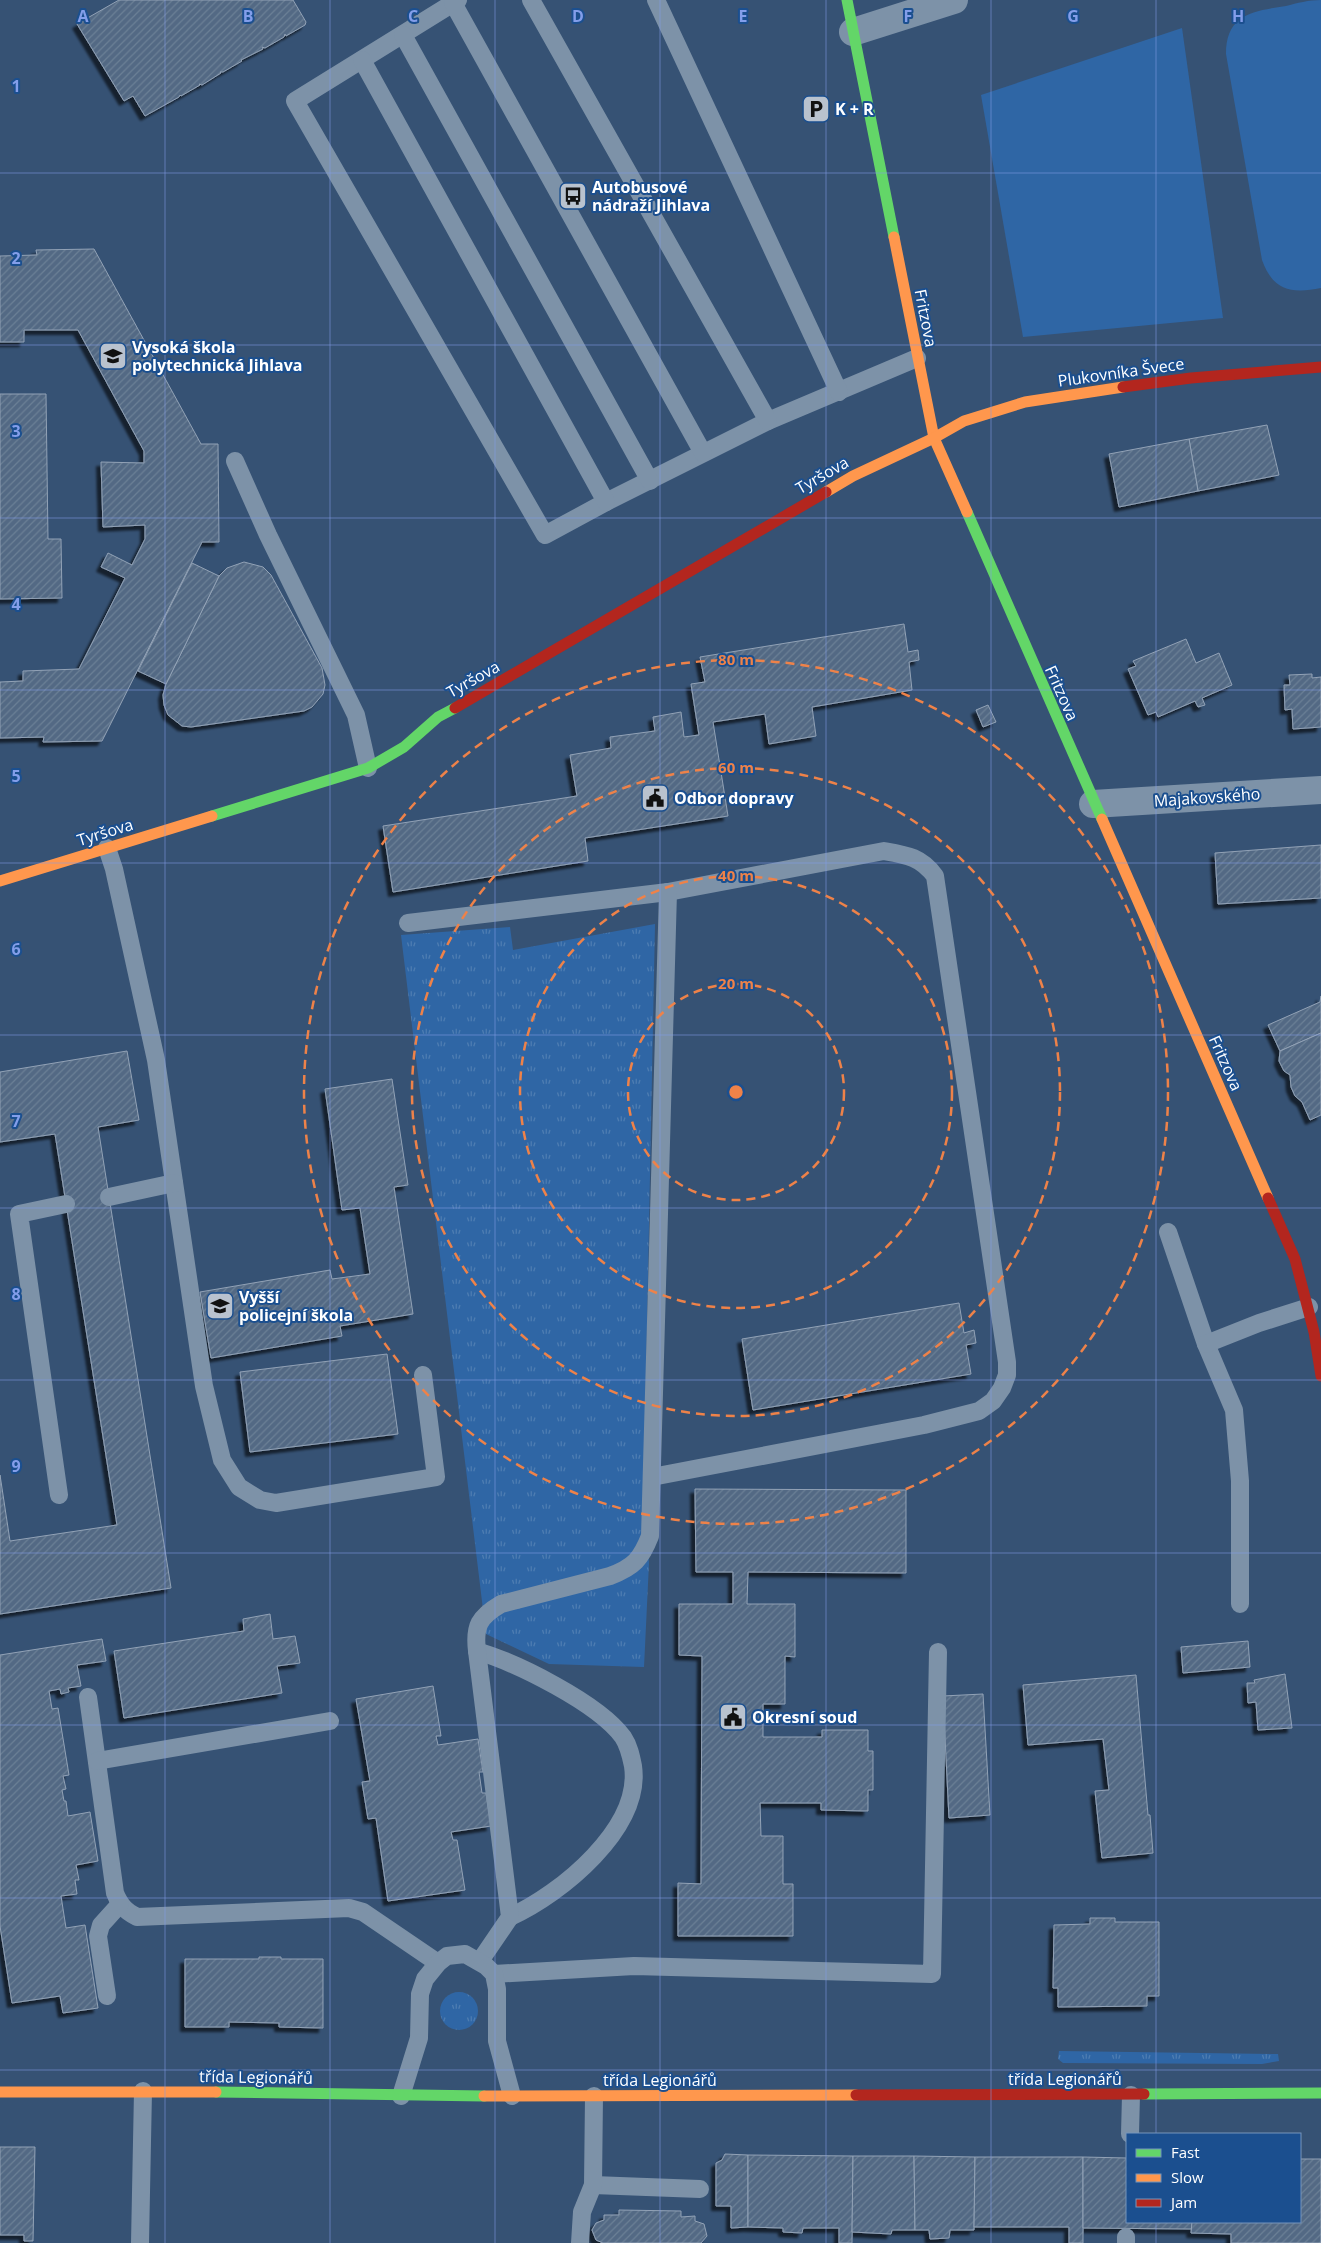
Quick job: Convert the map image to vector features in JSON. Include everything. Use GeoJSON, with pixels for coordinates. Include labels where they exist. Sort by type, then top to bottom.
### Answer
{"type":"FeatureCollection","features":[{"type":"Feature","properties":{"kind":"street","name":"Fritzova"},"geometry":{"type":"LineString","coordinates":[[847,0],[934,438],[1315,1307],[1321,1376]]}},
{"type":"Feature","properties":{"kind":"street"},"geometry":{"type":"LineString","coordinates":[[853,32],[954,0]]}},
{"type":"Feature","properties":{"kind":"street","name":"Plukovníka Švece"},"geometry":{"type":"LineString","coordinates":[[934,438],[964,421],[1025,402],[1191,378],[1321,368]]}},
{"type":"Feature","properties":{"kind":"street","name":"Tyršova"},"geometry":{"type":"LineString","coordinates":[[0,881],[368,768],[404,747],[438,717],[495,686],[852,476],[934,438]]}},
{"type":"Feature","properties":{"kind":"street","name":"Majakovského"},"geometry":{"type":"LineString","coordinates":[[1094,804],[1321,790]]}},
{"type":"Feature","properties":{"kind":"street","name":"třída Legionářů"},"geometry":{"type":"LineString","coordinates":[[0,2092],[143,2091],[401,2096],[1321,2093]]}},
{"type":"Feature","properties":{"kind":"lane"},"geometry":{"type":"LineString","coordinates":[[531,0],[768,421]]}},
{"type":"Feature","properties":{"kind":"lane"},"geometry":{"type":"LineString","coordinates":[[656,0],[839,392]]}},
{"type":"Feature","properties":{"kind":"lane"},"geometry":{"type":"LineString","coordinates":[[703,453],[455,2],[295,101],[545,535],[606,502],[768,421],[917,358]]}},
{"type":"Feature","properties":{"kind":"lane"},"geometry":{"type":"LineString","coordinates":[[403,34],[650,481]]}},
{"type":"Feature","properties":{"kind":"lane"},"geometry":{"type":"LineString","coordinates":[[362,60],[606,502]]}},
{"type":"Feature","properties":{"kind":"lane"},"geometry":{"type":"LineString","coordinates":[[235,461],[268,535],[356,715],[368,768]]}},
{"type":"Feature","properties":{"kind":"lane"},"geometry":{"type":"LineString","coordinates":[[107,848],[114,869],[156,1060],[204,1386],[222,1460],[239,1486],[260,1500],[276,1503],[436,1477],[422,1375]]}},
{"type":"Feature","properties":{"kind":"lane"},"geometry":{"type":"LineString","coordinates":[[408,923],[668,892],[884,851],[903,854],[926,863],[935,876],[1007,1362],[1007,1375],[1002,1388],[993,1401],[979,1411],[924,1425],[652,1477]]}},
{"type":"Feature","properties":{"kind":"lane"},"geometry":{"type":"LineString","coordinates":[[510,1917],[477,1651],[478,1625],[486,1613],[501,1604],[610,1576],[626,1570],[638,1560],[650,1536],[668,892]]}},
{"type":"Feature","properties":{"kind":"lane"},"geometry":{"type":"LineString","coordinates":[[109,1197],[174,1183]]}},
{"type":"Feature","properties":{"kind":"lane"},"geometry":{"type":"LineString","coordinates":[[59,1495],[19,1214],[66,1204]]}},
{"type":"Feature","properties":{"kind":"lane"},"geometry":{"type":"LineString","coordinates":[[1168,1232],[1206,1344],[1234,1410],[1240,1481],[1240,1604]]}},
{"type":"Feature","properties":{"kind":"lane"},"geometry":{"type":"LineString","coordinates":[[1206,1344],[1259,1323],[1315,1307]]}},
{"type":"Feature","properties":{"kind":"lane"},"geometry":{"type":"LineString","coordinates":[[477,1651],[506,1660],[537,1676],[575,1698],[607,1720],[623,1737],[631,1752],[634,1771],[632,1791],[627,1810],[616,1828],[557,1890],[532,1907],[510,1917],[480,1961]]}},
{"type":"Feature","properties":{"kind":"lane"},"geometry":{"type":"LineString","coordinates":[[494,1974],[634,1966],[932,1974],[938,1652]]}},
{"type":"Feature","properties":{"kind":"lane"},"geometry":{"type":"LineString","coordinates":[[88,1697],[116,1893],[120,1904],[126,1911],[136,1918],[349,1908],[363,1912],[438,1962]]}},
{"type":"Feature","properties":{"kind":"lane"},"geometry":{"type":"LineString","coordinates":[[97,1761],[330,1722]]}},
{"type":"Feature","properties":{"kind":"lane"},"geometry":{"type":"LineString","coordinates":[[106,1996],[98,1936],[101,1925],[120,1904]]}},
{"type":"Feature","properties":{"kind":"lane"},"geometry":{"type":"LineString","coordinates":[[401,2096],[419,2038],[420,1994],[425,1979],[438,1962],[447,1956],[465,1954],[480,1961],[494,1974],[497,1989],[497,2041],[512,2096]]}},
{"type":"Feature","properties":{"kind":"lane"},"geometry":{"type":"LineString","coordinates":[[140,2243],[143,2091]]}},
{"type":"Feature","properties":{"kind":"lane"},"geometry":{"type":"LineString","coordinates":[[1130,2133],[1131,2095]]}},
{"type":"Feature","properties":{"kind":"lane"},"geometry":{"type":"LineString","coordinates":[[580,2243],[582,2212],[593,2185],[594,2096]]}},
{"type":"Feature","properties":{"kind":"lane"},"geometry":{"type":"LineString","coordinates":[[593,2185],[700,2189]]}},
{"type":"Feature","properties":{"kind":"green space"},"geometry":{"type":"Polygon","coordinates":[[[1321,0],[1321,288],[1301,291],[1285,288],[1278,284],[1272,278],[1262,260],[1226,54],[1227,41],[1231,30],[1244,17],[1263,10],[1321,0]]]}},
{"type":"Feature","properties":{"kind":"green space"},"geometry":{"type":"Polygon","coordinates":[[[1182,28],[1223,318],[1023,337],[981,95],[1182,28]]]}},
{"type":"Feature","properties":{"kind":"green space"},"geometry":{"type":"Polygon","coordinates":[[[655,924],[644,1476],[649,1563],[644,1667],[549,1664],[486,1634],[401,935],[510,927],[513,950],[655,924]]]}},
{"type":"Feature","properties":{"kind":"green space"},"geometry":{"type":"Polygon","coordinates":[[[459,1992],[473,1997],[478,2011],[473,2025],[459,2030],[445,2025],[440,2011],[445,1997],[459,1992]]]}},
{"type":"Feature","properties":{"kind":"green space"},"geometry":{"type":"Polygon","coordinates":[[[1059,2051],[1278,2054],[1279,2061],[1262,2064],[1063,2063],[1058,2059],[1059,2051]]]}},
{"type":"Feature","properties":{"kind":"building"},"geometry":{"type":"Polygon","coordinates":[[[119,0],[293,0],[306,22],[305,25],[286,36],[285,34],[284,37],[265,48],[262,47],[263,49],[220,72],[202,85],[199,84],[145,116],[133,96],[124,101],[77,24],[119,0]]]}},
{"type":"Feature","properties":{"kind":"building"},"geometry":{"type":"Polygon","coordinates":[[[94,249],[201,444],[218,444],[219,542],[202,542],[102,741],[43,742],[44,737],[0,738],[0,682],[23,681],[23,671],[79,669],[125,578],[101,567],[108,553],[132,565],[145,539],[145,525],[103,527],[101,462],[144,463],[144,451],[78,330],[24,330],[24,342],[0,342],[0,256],[37,255],[36,250],[94,249]]]}},
{"type":"Feature","properties":{"kind":"building"},"geometry":{"type":"Polygon","coordinates":[[[0,394],[46,394],[48,539],[61,539],[62,598],[0,599],[0,394]]]}},
{"type":"Feature","properties":{"kind":"building"},"geometry":{"type":"Polygon","coordinates":[[[1267,425],[1279,475],[1198,491],[1189,439],[1267,425]]]}},
{"type":"Feature","properties":{"kind":"building"},"geometry":{"type":"Polygon","coordinates":[[[1189,439],[1198,491],[1119,507],[1109,454],[1189,439]]]}},
{"type":"Feature","properties":{"kind":"building"},"geometry":{"type":"Polygon","coordinates":[[[244,562],[263,567],[271,575],[322,668],[325,685],[323,694],[312,707],[304,711],[191,727],[182,726],[168,715],[164,705],[163,695],[166,684],[219,576],[227,568],[244,562]]]}},
{"type":"Feature","properties":{"kind":"building"},"geometry":{"type":"Polygon","coordinates":[[[192,563],[219,576],[166,684],[138,671],[192,563]]]}},
{"type":"Feature","properties":{"kind":"building"},"geometry":{"type":"Polygon","coordinates":[[[904,624],[908,652],[918,650],[919,660],[909,662],[912,690],[812,707],[816,736],[769,744],[765,714],[713,722],[728,816],[585,838],[588,861],[393,892],[383,826],[577,796],[570,755],[611,748],[610,737],[655,731],[653,717],[681,712],[684,737],[699,735],[691,684],[705,682],[700,657],[904,624]]]}},
{"type":"Feature","properties":{"kind":"building"},"geometry":{"type":"Polygon","coordinates":[[[1186,639],[1196,663],[1219,653],[1232,685],[1202,698],[1205,705],[1198,707],[1195,701],[1158,717],[1156,712],[1148,715],[1128,669],[1136,666],[1133,661],[1186,639]]]}},
{"type":"Feature","properties":{"kind":"building"},"geometry":{"type":"Polygon","coordinates":[[[1312,674],[1312,678],[1321,677],[1321,727],[1293,729],[1292,709],[1285,710],[1284,685],[1290,685],[1289,675],[1312,674]]]}},
{"type":"Feature","properties":{"kind":"building"},"geometry":{"type":"Polygon","coordinates":[[[988,705],[996,722],[983,727],[976,710],[988,705]]]}},
{"type":"Feature","properties":{"kind":"building"},"geometry":{"type":"Polygon","coordinates":[[[1321,845],[1321,898],[1218,904],[1215,853],[1321,845]]]}},
{"type":"Feature","properties":{"kind":"building"},"geometry":{"type":"Polygon","coordinates":[[[1321,996],[1321,1033],[1280,1051],[1268,1025],[1320,1002],[1321,996]]]}},
{"type":"Feature","properties":{"kind":"building"},"geometry":{"type":"Polygon","coordinates":[[[1321,1033],[1321,1115],[1310,1120],[1302,1102],[1295,1096],[1291,1087],[1290,1075],[1284,1071],[1279,1061],[1280,1051],[1321,1033]]]}},
{"type":"Feature","properties":{"kind":"building"},"geometry":{"type":"Polygon","coordinates":[[[127,1051],[139,1120],[98,1127],[171,1588],[0,1614],[0,1475],[10,1541],[117,1525],[55,1134],[0,1142],[0,1072],[127,1051]]]}},
{"type":"Feature","properties":{"kind":"building"},"geometry":{"type":"Polygon","coordinates":[[[392,1079],[408,1185],[394,1187],[413,1314],[340,1326],[342,1336],[211,1358],[200,1292],[330,1270],[332,1279],[370,1274],[360,1208],[342,1210],[325,1089],[392,1079]]]}},
{"type":"Feature","properties":{"kind":"building"},"geometry":{"type":"Polygon","coordinates":[[[959,1303],[964,1333],[974,1330],[976,1343],[966,1345],[971,1374],[753,1410],[742,1339],[959,1303]]]}},
{"type":"Feature","properties":{"kind":"building"},"geometry":{"type":"Polygon","coordinates":[[[387,1354],[398,1434],[250,1452],[240,1372],[387,1354]]]}},
{"type":"Feature","properties":{"kind":"building","name":"Okresní soud"},"geometry":{"type":"Polygon","coordinates":[[[695,1489],[906,1490],[906,1573],[748,1572],[747,1604],[795,1604],[795,1657],[785,1656],[785,1704],[763,1704],[763,1737],[822,1737],[822,1730],[868,1730],[868,1751],[873,1751],[873,1790],[868,1790],[868,1811],[821,1810],[821,1803],[760,1803],[761,1836],[783,1836],[783,1884],[793,1884],[793,1936],[678,1936],[678,1883],[701,1884],[702,1656],[679,1655],[679,1604],[733,1604],[733,1572],[696,1572],[695,1489]]]}},
{"type":"Feature","properties":{"kind":"building"},"geometry":{"type":"Polygon","coordinates":[[[270,1614],[273,1639],[295,1636],[300,1663],[277,1666],[282,1693],[124,1718],[114,1651],[244,1631],[243,1619],[270,1614]]]}},
{"type":"Feature","properties":{"kind":"building"},"geometry":{"type":"Polygon","coordinates":[[[102,1639],[106,1661],[77,1665],[81,1686],[68,1688],[69,1692],[61,1694],[60,1689],[49,1691],[52,1709],[58,1708],[69,1775],[63,1776],[66,1789],[62,1790],[68,1816],[90,1812],[98,1861],[76,1865],[79,1880],[75,1880],[77,1894],[61,1896],[66,1928],[85,1925],[98,2008],[63,2013],[60,1996],[12,2003],[0,1926],[0,1655],[102,1639]]]}},
{"type":"Feature","properties":{"kind":"building"},"geometry":{"type":"Polygon","coordinates":[[[1248,1641],[1250,1667],[1183,1673],[1181,1647],[1248,1641]]]}},
{"type":"Feature","properties":{"kind":"building"},"geometry":{"type":"Polygon","coordinates":[[[1285,1674],[1292,1728],[1258,1730],[1256,1702],[1248,1703],[1247,1683],[1255,1683],[1254,1680],[1285,1674]]]}},
{"type":"Feature","properties":{"kind":"building"},"geometry":{"type":"Polygon","coordinates":[[[1136,1675],[1153,1853],[1102,1858],[1095,1791],[1109,1790],[1103,1739],[1028,1745],[1023,1685],[1136,1675]]]}},
{"type":"Feature","properties":{"kind":"building"},"geometry":{"type":"Polygon","coordinates":[[[433,1686],[441,1736],[436,1736],[438,1745],[478,1739],[483,1772],[479,1772],[482,1793],[486,1793],[491,1826],[451,1832],[453,1840],[457,1840],[465,1890],[388,1901],[376,1818],[368,1819],[362,1782],[370,1781],[356,1699],[433,1686]]]}},
{"type":"Feature","properties":{"kind":"building"},"geometry":{"type":"Polygon","coordinates":[[[983,1694],[990,1815],[949,1818],[943,1696],[983,1694]]]}},
{"type":"Feature","properties":{"kind":"building"},"geometry":{"type":"Polygon","coordinates":[[[1090,1918],[1115,1918],[1115,1922],[1159,1922],[1159,1996],[1147,1996],[1147,2006],[1058,2007],[1058,1988],[1053,1988],[1054,1925],[1090,1924],[1090,1918]]]}},
{"type":"Feature","properties":{"kind":"building"},"geometry":{"type":"Polygon","coordinates":[[[259,1957],[323,1959],[323,2028],[279,2027],[279,2023],[229,2022],[229,2027],[185,2027],[185,1959],[259,1959],[259,1957]]]}},
{"type":"Feature","properties":{"kind":"building"},"geometry":{"type":"Polygon","coordinates":[[[0,2147],[35,2147],[33,2241],[24,2241],[24,2235],[0,2235],[0,2147]]]}},
{"type":"Feature","properties":{"kind":"building"},"geometry":{"type":"Polygon","coordinates":[[[725,2154],[748,2155],[748,2227],[731,2228],[731,2206],[716,2206],[716,2163],[722,2160],[725,2154]]]}},
{"type":"Feature","properties":{"kind":"building"},"geometry":{"type":"Polygon","coordinates":[[[748,2155],[853,2156],[852,2243],[839,2243],[839,2228],[803,2228],[802,2233],[783,2232],[783,2228],[748,2227],[748,2155]]]}},
{"type":"Feature","properties":{"kind":"building"},"geometry":{"type":"Polygon","coordinates":[[[853,2156],[914,2156],[915,2230],[892,2230],[891,2234],[852,2232],[853,2156]]]}},
{"type":"Feature","properties":{"kind":"building"},"geometry":{"type":"Polygon","coordinates":[[[914,2156],[975,2157],[974,2230],[950,2230],[949,2238],[930,2239],[929,2230],[915,2230],[914,2156]]]}},
{"type":"Feature","properties":{"kind":"building"},"geometry":{"type":"Polygon","coordinates":[[[975,2157],[1083,2157],[1083,2243],[1069,2243],[1069,2227],[974,2227],[975,2157]]]}},
{"type":"Feature","properties":{"kind":"building"},"geometry":{"type":"Polygon","coordinates":[[[1083,2157],[1126,2158],[1126,2223],[1192,2223],[1192,2229],[1083,2228],[1083,2157]]]}},
{"type":"Feature","properties":{"kind":"building"},"geometry":{"type":"Polygon","coordinates":[[[1301,2159],[1321,2159],[1321,2243],[1231,2243],[1231,2234],[1191,2233],[1192,2223],[1301,2223],[1301,2159]]]}},
{"type":"Feature","properties":{"kind":"building"},"geometry":{"type":"Polygon","coordinates":[[[619,2210],[681,2211],[681,2217],[695,2216],[695,2221],[704,2224],[707,2236],[701,2243],[603,2243],[596,2240],[592,2230],[596,2223],[604,2220],[604,2215],[619,2215],[619,2210]]]}},
{"type":"Feature","properties":{"kind":"traffic: fast"},"geometry":{"type":"LineString","coordinates":[[847,0],[894,237]]}},
{"type":"Feature","properties":{"kind":"traffic: fast"},"geometry":{"type":"LineString","coordinates":[[967,512],[1102,819]]}},
{"type":"Feature","properties":{"kind":"traffic: fast"},"geometry":{"type":"LineString","coordinates":[[212,816],[368,768],[404,747],[438,717],[455,708]]}},
{"type":"Feature","properties":{"kind":"traffic: fast"},"geometry":{"type":"LineString","coordinates":[[216,2092],[484,2096]]}},
{"type":"Feature","properties":{"kind":"traffic: fast"},"geometry":{"type":"LineString","coordinates":[[1144,2094],[1321,2093]]}},
{"type":"Feature","properties":{"kind":"traffic: slow"},"geometry":{"type":"LineString","coordinates":[[894,237],[934,438],[967,512]]}},
{"type":"Feature","properties":{"kind":"traffic: slow"},"geometry":{"type":"LineString","coordinates":[[826,492],[853,476],[934,438],[964,421],[1025,402],[1123,387]]}},
{"type":"Feature","properties":{"kind":"traffic: slow"},"geometry":{"type":"LineString","coordinates":[[0,881],[212,816]]}},
{"type":"Feature","properties":{"kind":"traffic: slow"},"geometry":{"type":"LineString","coordinates":[[1102,819],[1268,1198]]}},
{"type":"Feature","properties":{"kind":"traffic: slow"},"geometry":{"type":"LineString","coordinates":[[0,2092],[216,2092]]}},
{"type":"Feature","properties":{"kind":"traffic: slow"},"geometry":{"type":"LineString","coordinates":[[484,2096],[856,2095]]}},
{"type":"Feature","properties":{"kind":"traffic: jam"},"geometry":{"type":"LineString","coordinates":[[1123,387],[1191,378],[1321,367]]}},
{"type":"Feature","properties":{"kind":"traffic: jam"},"geometry":{"type":"LineString","coordinates":[[455,708],[826,492]]}},
{"type":"Feature","properties":{"kind":"traffic: jam"},"geometry":{"type":"LineString","coordinates":[[1268,1198],[1295,1259],[1314,1332],[1321,1376]]}},
{"type":"Feature","properties":{"kind":"traffic: jam"},"geometry":{"type":"LineString","coordinates":[[856,2095],[1144,2094]]}},
{"type":"Feature","properties":{"kind":"place","name":"K + R"},"geometry":{"type":"Point","coordinates":[816,109]}},
{"type":"Feature","properties":{"kind":"place","name":"Autobusové nádraží Jihlava"},"geometry":{"type":"Point","coordinates":[573,196]}},
{"type":"Feature","properties":{"kind":"place","name":"Vysoká škola polytechnická Jihlava"},"geometry":{"type":"Point","coordinates":[113,356]}},
{"type":"Feature","properties":{"kind":"place","name":"Odbor dopravy"},"geometry":{"type":"Point","coordinates":[655,798]}},
{"type":"Feature","properties":{"kind":"place","name":"Vyšší policejní škola"},"geometry":{"type":"Point","coordinates":[220,1306]}},
{"type":"Feature","properties":{"kind":"place","name":"Okresní soud"},"geometry":{"type":"Point","coordinates":[733,1717]}}]}
